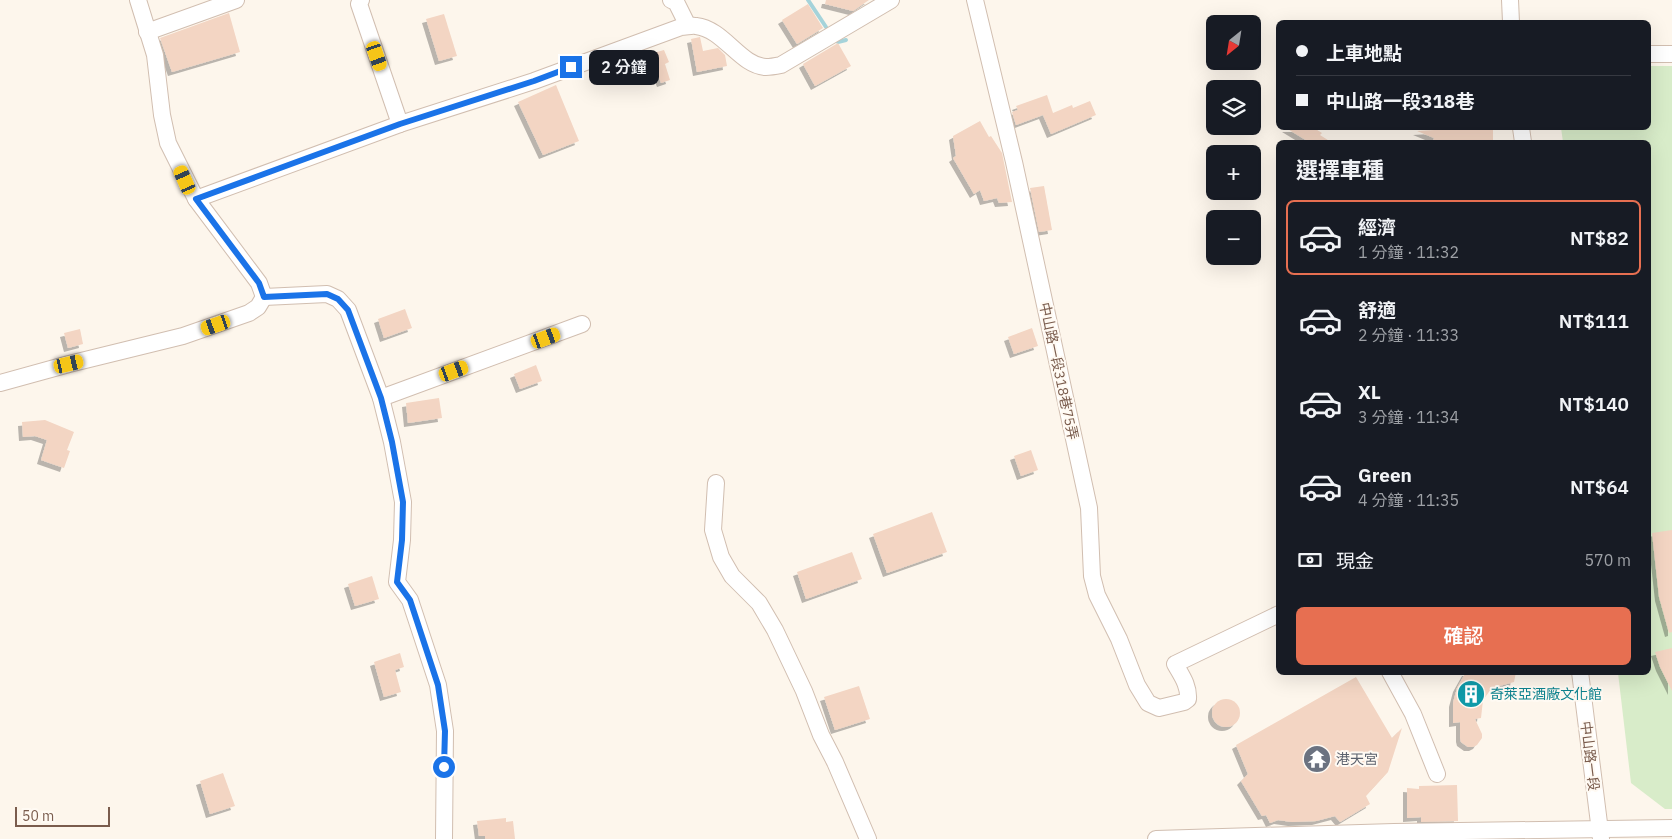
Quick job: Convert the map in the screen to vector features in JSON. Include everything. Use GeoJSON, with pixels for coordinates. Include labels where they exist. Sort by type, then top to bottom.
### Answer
{"type":"FeatureCollection","features":[{"type":"Feature","properties":{"kind":"street"},"geometry":{"type":"LineString","coordinates":[[138,0],[155,55],[162,115],[168,143],[196,199],[259,283],[264,297]]}},
{"type":"Feature","properties":{"kind":"street"},"geometry":{"type":"LineString","coordinates":[[147,32],[236,0]]}},
{"type":"Feature","properties":{"kind":"street"},"geometry":{"type":"LineString","coordinates":[[361,0],[359,4],[400,124]]}},
{"type":"Feature","properties":{"kind":"street"},"geometry":{"type":"LineString","coordinates":[[671,0],[676,2],[688,26]]}},
{"type":"Feature","properties":{"kind":"street"},"geometry":{"type":"LineString","coordinates":[[196,199],[400,124],[534,81],[681,27],[697,26],[708,30],[719,36],[752,64],[765,67],[781,65],[890,0]]}},
{"type":"Feature","properties":{"kind":"street","name":"中山路一段318巷75弄"},"geometry":{"type":"LineString","coordinates":[[975,0],[1014,162],[1089,508],[1092,576],[1097,595],[1119,639],[1137,685],[1148,703],[1159,708],[1188,699],[1187,685],[1175,664],[1276,615]]}},
{"type":"Feature","properties":{"kind":"street"},"geometry":{"type":"LineString","coordinates":[[1510,0],[1512,20]]}},
{"type":"Feature","properties":{"kind":"street"},"geometry":{"type":"LineString","coordinates":[[1651,54],[1672,54]]}},
{"type":"Feature","properties":{"kind":"street"},"geometry":{"type":"LineString","coordinates":[[264,297],[327,294],[338,299],[348,310],[381,398],[392,442],[403,502],[402,540],[397,582],[410,600],[438,685],[445,731],[444,839]]}},
{"type":"Feature","properties":{"kind":"street"},"geometry":{"type":"LineString","coordinates":[[0,383],[183,336],[249,313],[258,307],[264,297]]}},
{"type":"Feature","properties":{"kind":"street"},"geometry":{"type":"LineString","coordinates":[[381,398],[582,324]]}},
{"type":"Feature","properties":{"kind":"street"},"geometry":{"type":"LineString","coordinates":[[716,483],[713,530],[721,556],[732,576],[759,603],[775,630],[804,691],[821,735],[835,762],[868,839]]}},
{"type":"Feature","properties":{"kind":"street"},"geometry":{"type":"LineString","coordinates":[[1392,675],[1413,714],[1438,774]]}},
{"type":"Feature","properties":{"kind":"street","name":"中山路一段"},"geometry":{"type":"LineString","coordinates":[[1580,675],[1600,834]]}},
{"type":"Feature","properties":{"kind":"street"},"geometry":{"type":"LineString","coordinates":[[1156,839],[1394,832],[1600,834],[1672,828]]}},
{"type":"Feature","properties":{"kind":"green space"},"geometry":{"type":"Polygon","coordinates":[[[1651,66],[1672,66],[1672,809],[1665,809],[1631,783],[1618,675],[1651,675],[1651,140],[1563,140],[1561,130],[1651,130],[1651,66]]]}},
{"type":"Feature","properties":{"kind":"building"},"geometry":{"type":"Polygon","coordinates":[[[826,0],[869,0],[853,11],[825,4],[826,0]]]}},
{"type":"Feature","properties":{"kind":"building"},"geometry":{"type":"Polygon","coordinates":[[[808,4],[823,28],[797,44],[782,20],[808,4]]]}},
{"type":"Feature","properties":{"kind":"building"},"geometry":{"type":"Polygon","coordinates":[[[229,13],[240,52],[172,72],[160,38],[229,13]]]}},
{"type":"Feature","properties":{"kind":"building"},"geometry":{"type":"Polygon","coordinates":[[[444,14],[457,56],[439,61],[426,19],[444,14]]]}},
{"type":"Feature","properties":{"kind":"building"},"geometry":{"type":"Polygon","coordinates":[[[700,37],[703,51],[718,48],[725,55],[727,66],[697,72],[691,39],[700,37]]]}},
{"type":"Feature","properties":{"kind":"building"},"geometry":{"type":"Polygon","coordinates":[[[838,43],[851,66],[815,86],[803,64],[838,43]]]}},
{"type":"Feature","properties":{"kind":"building"},"geometry":{"type":"Polygon","coordinates":[[[664,50],[669,62],[665,64],[670,80],[661,83],[650,54],[664,50]]]}},
{"type":"Feature","properties":{"kind":"building"},"geometry":{"type":"Polygon","coordinates":[[[556,85],[579,141],[543,155],[518,102],[556,85]]]}},
{"type":"Feature","properties":{"kind":"building"},"geometry":{"type":"Polygon","coordinates":[[[1047,95],[1053,113],[1072,105],[1073,108],[1090,101],[1096,115],[1051,134],[1043,115],[1016,125],[1012,112],[1018,110],[1016,106],[1047,95]]]}},
{"type":"Feature","properties":{"kind":"building"},"geometry":{"type":"Polygon","coordinates":[[[980,121],[989,137],[991,136],[1002,153],[1012,202],[999,203],[997,198],[984,201],[980,190],[974,194],[953,158],[956,156],[953,136],[980,121]]]}},
{"type":"Feature","properties":{"kind":"building"},"geometry":{"type":"Polygon","coordinates":[[[1289,130],[1317,130],[1322,133],[1320,135],[1328,140],[1306,140],[1289,130]]]}},
{"type":"Feature","properties":{"kind":"building"},"geometry":{"type":"Polygon","coordinates":[[[1493,130],[1493,140],[1434,140],[1434,138],[1417,131],[1493,130]]]}},
{"type":"Feature","properties":{"kind":"building"},"geometry":{"type":"Polygon","coordinates":[[[1044,186],[1052,230],[1039,232],[1030,188],[1044,186]]]}},
{"type":"Feature","properties":{"kind":"building"},"geometry":{"type":"Polygon","coordinates":[[[405,309],[412,328],[384,338],[378,319],[405,309]]]}},
{"type":"Feature","properties":{"kind":"building"},"geometry":{"type":"Polygon","coordinates":[[[1032,328],[1038,346],[1014,354],[1008,337],[1032,328]]]}},
{"type":"Feature","properties":{"kind":"building"},"geometry":{"type":"Polygon","coordinates":[[[80,329],[83,344],[68,348],[64,333],[80,329]]]}},
{"type":"Feature","properties":{"kind":"building"},"geometry":{"type":"Polygon","coordinates":[[[536,365],[542,381],[520,389],[514,374],[536,365]]]}},
{"type":"Feature","properties":{"kind":"building"},"geometry":{"type":"Polygon","coordinates":[[[439,398],[442,418],[408,423],[406,403],[439,398]]]}},
{"type":"Feature","properties":{"kind":"building"},"geometry":{"type":"Polygon","coordinates":[[[45,420],[74,432],[67,450],[70,451],[64,468],[41,460],[47,440],[35,436],[23,437],[22,422],[45,420]]]}},
{"type":"Feature","properties":{"kind":"building"},"geometry":{"type":"Polygon","coordinates":[[[1031,450],[1038,470],[1021,476],[1014,456],[1031,450]]]}},
{"type":"Feature","properties":{"kind":"building"},"geometry":{"type":"Polygon","coordinates":[[[932,512],[947,552],[887,573],[873,534],[932,512]]]}},
{"type":"Feature","properties":{"kind":"building"},"geometry":{"type":"Polygon","coordinates":[[[1672,530],[1672,632],[1669,633],[1659,597],[1652,533],[1672,530]]]}},
{"type":"Feature","properties":{"kind":"building"},"geometry":{"type":"Polygon","coordinates":[[[852,552],[862,579],[806,599],[797,572],[852,552]]]}},
{"type":"Feature","properties":{"kind":"building"},"geometry":{"type":"Polygon","coordinates":[[[372,576],[379,599],[355,606],[348,584],[372,576]]]}},
{"type":"Feature","properties":{"kind":"building"},"geometry":{"type":"Polygon","coordinates":[[[1672,648],[1672,691],[1655,652],[1672,648]]]}},
{"type":"Feature","properties":{"kind":"building"},"geometry":{"type":"Polygon","coordinates":[[[400,653],[404,667],[395,670],[401,692],[384,697],[374,662],[400,653]]]}},
{"type":"Feature","properties":{"kind":"building","name":"奇萊亞酒廠文化館"},"geometry":{"type":"Polygon","coordinates":[[[1464,675],[1515,675],[1514,682],[1492,688],[1483,700],[1481,718],[1475,719],[1482,738],[1473,747],[1468,747],[1461,742],[1460,722],[1453,723],[1453,703],[1457,688],[1464,675]]]}},
{"type":"Feature","properties":{"kind":"building","name":"港天宮"},"geometry":{"type":"Polygon","coordinates":[[[1356,677],[1392,738],[1402,728],[1388,772],[1366,796],[1370,804],[1340,822],[1335,816],[1316,821],[1292,822],[1278,820],[1270,823],[1266,815],[1262,816],[1241,781],[1248,774],[1236,745],[1356,677]]]}},
{"type":"Feature","properties":{"kind":"building"},"geometry":{"type":"Polygon","coordinates":[[[859,686],[870,719],[835,730],[824,697],[859,686]]]}},
{"type":"Feature","properties":{"kind":"building"},"geometry":{"type":"Polygon","coordinates":[[[1226,699],[1236,703],[1240,713],[1236,723],[1226,727],[1216,723],[1212,713],[1216,703],[1226,699]]]}},
{"type":"Feature","properties":{"kind":"building"},"geometry":{"type":"Polygon","coordinates":[[[223,773],[235,806],[210,814],[200,781],[223,773]]]}},
{"type":"Feature","properties":{"kind":"building"},"geometry":{"type":"Polygon","coordinates":[[[1457,785],[1458,821],[1421,822],[1421,817],[1407,818],[1407,788],[1419,789],[1419,786],[1457,785]]]}},
{"type":"Feature","properties":{"kind":"building"},"geometry":{"type":"Polygon","coordinates":[[[506,818],[506,822],[513,821],[515,839],[485,839],[485,836],[479,836],[477,821],[506,818]]]}},
{"type":"Feature","properties":{"kind":"waterway"},"geometry":{"type":"LineString","coordinates":[[808,0],[826,27]]}},
{"type":"Feature","properties":{"kind":"waterway"},"geometry":{"type":"LineString","coordinates":[[838,42],[846,40]]}},
{"type":"Feature","properties":{"kind":"place","name":"奇萊亞酒廠文化館"},"geometry":{"type":"Point","coordinates":[1471,694]}},
{"type":"Feature","properties":{"kind":"place","name":"港天宮"},"geometry":{"type":"Point","coordinates":[1317,759]}},
{"type":"Feature","properties":{"kind":"route"},"geometry":{"type":"LineString","coordinates":[[444,767],[445,731],[438,685],[410,600],[397,582],[402,540],[403,502],[392,442],[381,398],[348,310],[338,299],[327,294],[264,297],[259,283],[196,199],[400,124],[534,81],[571,67]]}}]}
